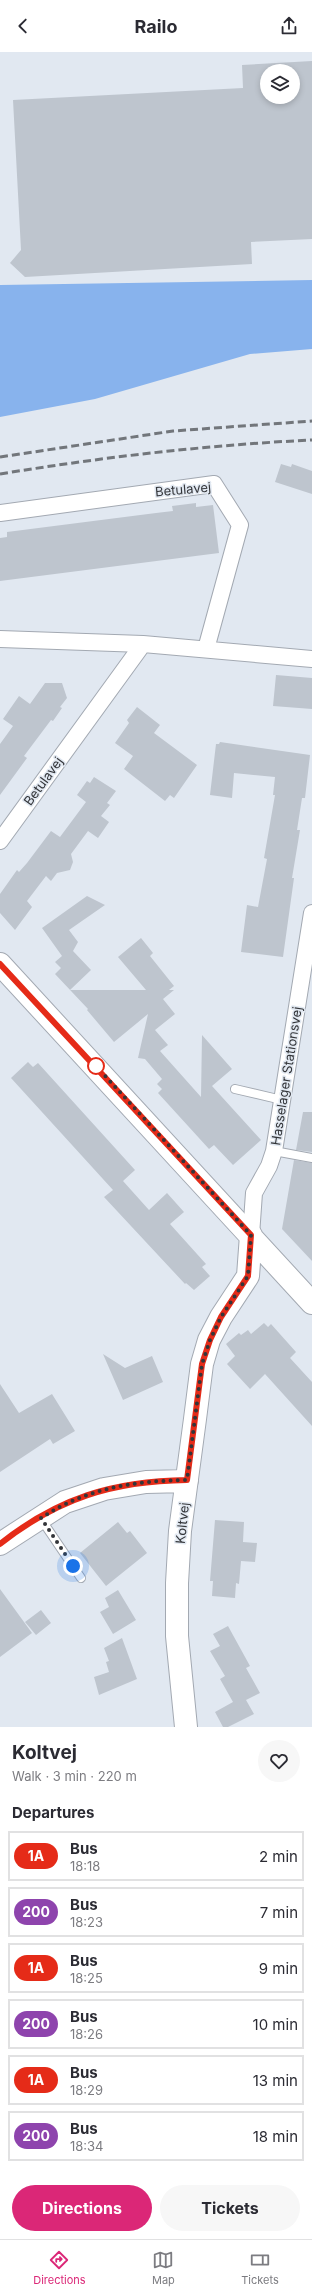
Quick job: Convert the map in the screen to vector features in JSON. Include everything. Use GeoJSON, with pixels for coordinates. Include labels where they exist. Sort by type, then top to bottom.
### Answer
{"type":"FeatureCollection","features":[{"type":"Feature","properties":{"kind":"street","name":"Betulavej"},"geometry":{"type":"LineString","coordinates":[[0,513],[214,484],[240,525],[206,649]]}},
{"type":"Feature","properties":{"kind":"street"},"geometry":{"type":"LineString","coordinates":[[0,639],[143,644],[312,659]]}},
{"type":"Feature","properties":{"kind":"street","name":"Betulavej"},"geometry":{"type":"LineString","coordinates":[[0,841],[143,644]]}},
{"type":"Feature","properties":{"kind":"street","name":"Hasselager Stationsvej"},"geometry":{"type":"LineString","coordinates":[[251,1235],[254,1193],[269,1166],[274,1151],[312,913]]}},
{"type":"Feature","properties":{"kind":"street"},"geometry":{"type":"LineString","coordinates":[[0,964],[311,1300]]}},
{"type":"Feature","properties":{"kind":"street"},"geometry":{"type":"LineString","coordinates":[[0,978],[58,1027]]}},
{"type":"Feature","properties":{"kind":"street","name":"Koltvej"},"geometry":{"type":"LineString","coordinates":[[186,1727],[177,1636],[177,1583],[187,1480],[202,1364],[210,1340],[221,1317],[248,1276],[251,1235]]}},
{"type":"Feature","properties":{"kind":"street"},"geometry":{"type":"LineString","coordinates":[[1,1541],[41,1518],[64,1502],[104,1489],[146,1482],[187,1480]]}},
{"type":"Feature","properties":{"kind":"lane"},"geometry":{"type":"LineString","coordinates":[[235,1089],[282,1100]]}},
{"type":"Feature","properties":{"kind":"lane"},"geometry":{"type":"LineString","coordinates":[[274,1151],[312,1158]]}},
{"type":"Feature","properties":{"kind":"lane"},"geometry":{"type":"LineString","coordinates":[[41,1518],[81,1578]]}},
{"type":"Feature","properties":{"kind":"shaded area"},"geometry":{"type":"Polygon","coordinates":[[[312,280],[312,349],[250,354],[95,399],[0,417],[0,285],[312,280]]]}},
{"type":"Feature","properties":{"kind":"building"},"geometry":{"type":"Polygon","coordinates":[[[312,61],[312,239],[251,242],[252,264],[25,277],[10,263],[21,250],[13,100],[243,88],[242,65],[312,61]]]}},
{"type":"Feature","properties":{"kind":"building"},"geometry":{"type":"Polygon","coordinates":[[[281,464],[291,467],[292,464],[312,471],[312,494],[275,482],[281,464]]]}},
{"type":"Feature","properties":{"kind":"building"},"geometry":{"type":"Polygon","coordinates":[[[196,503],[196,507],[213,505],[219,553],[0,581],[0,538],[7,537],[7,532],[173,511],[172,506],[196,503]]]}},
{"type":"Feature","properties":{"kind":"building"},"geometry":{"type":"Polygon","coordinates":[[[276,675],[312,678],[312,709],[273,706],[276,675]]]}},
{"type":"Feature","properties":{"kind":"building"},"geometry":{"type":"Polygon","coordinates":[[[45,683],[62,683],[67,698],[60,707],[62,708],[53,721],[51,720],[24,756],[27,758],[0,795],[0,744],[13,726],[3,719],[19,696],[30,704],[45,683]]]}},
{"type":"Feature","properties":{"kind":"building"},"geometry":{"type":"Polygon","coordinates":[[[137,707],[160,725],[154,733],[197,765],[174,798],[170,795],[165,801],[124,769],[133,756],[115,743],[129,723],[127,720],[137,707]]]}},
{"type":"Feature","properties":{"kind":"building"},"geometry":{"type":"Polygon","coordinates":[[[220,742],[310,755],[305,798],[302,798],[297,830],[300,830],[292,878],[294,878],[283,957],[241,952],[247,905],[258,907],[267,859],[264,858],[275,795],[273,795],[275,777],[234,773],[232,798],[210,795],[216,744],[219,744],[220,742]]]}},
{"type":"Feature","properties":{"kind":"building"},"geometry":{"type":"Polygon","coordinates":[[[94,777],[116,791],[107,803],[110,805],[101,816],[109,822],[98,838],[88,831],[71,854],[73,862],[70,870],[57,873],[51,881],[46,876],[27,901],[32,907],[15,930],[0,913],[0,894],[17,870],[19,872],[27,863],[51,831],[60,837],[86,802],[77,795],[87,781],[90,783],[94,777]]]}},
{"type":"Feature","properties":{"kind":"building"},"geometry":{"type":"Polygon","coordinates":[[[87,896],[105,905],[69,930],[78,942],[73,951],[91,970],[70,990],[55,974],[61,968],[55,962],[62,956],[42,928],[87,896]]]}},
{"type":"Feature","properties":{"kind":"building"},"geometry":{"type":"Polygon","coordinates":[[[141,938],[153,953],[150,956],[174,986],[169,990],[174,990],[163,999],[175,1014],[155,1030],[168,1045],[160,1051],[201,1097],[202,1035],[232,1069],[212,1086],[261,1140],[233,1165],[214,1145],[209,1149],[158,1093],[162,1089],[157,1084],[162,1079],[145,1059],[138,1058],[148,1014],[114,1042],[87,1010],[88,1009],[70,990],[146,990],[118,957],[141,938]]]}},
{"type":"Feature","properties":{"kind":"building"},"geometry":{"type":"Polygon","coordinates":[[[28,1062],[33,1067],[38,1063],[135,1170],[123,1181],[149,1210],[167,1193],[184,1212],[170,1224],[206,1264],[202,1267],[210,1276],[194,1290],[186,1283],[185,1284],[104,1197],[113,1190],[11,1078],[28,1062]]]}},
{"type":"Feature","properties":{"kind":"building"},"geometry":{"type":"Polygon","coordinates":[[[303,1112],[312,1112],[312,1152],[296,1150],[303,1112]]]}},
{"type":"Feature","properties":{"kind":"building"},"geometry":{"type":"Polygon","coordinates":[[[294,1160],[312,1163],[312,1261],[282,1229],[294,1160]]]}},
{"type":"Feature","properties":{"kind":"building"},"geometry":{"type":"Polygon","coordinates":[[[264,1323],[268,1327],[271,1324],[296,1352],[290,1358],[312,1382],[312,1426],[265,1374],[250,1389],[227,1364],[235,1356],[226,1344],[239,1333],[241,1335],[248,1330],[251,1334],[264,1323]]]}},
{"type":"Feature","properties":{"kind":"building"},"geometry":{"type":"Polygon","coordinates":[[[103,1354],[125,1368],[152,1356],[163,1382],[123,1400],[103,1354]]]}},
{"type":"Feature","properties":{"kind":"building"},"geometry":{"type":"Polygon","coordinates":[[[0,1384],[19,1413],[52,1394],[75,1431],[53,1444],[50,1439],[0,1472],[0,1384]]]}},
{"type":"Feature","properties":{"kind":"building"},"geometry":{"type":"Polygon","coordinates":[[[215,1520],[244,1522],[243,1542],[257,1543],[255,1562],[241,1561],[239,1584],[236,1583],[235,1598],[212,1596],[213,1581],[210,1581],[215,1520]]]}},
{"type":"Feature","properties":{"kind":"building"},"geometry":{"type":"Polygon","coordinates":[[[118,1522],[127,1533],[130,1531],[147,1553],[106,1586],[80,1553],[118,1522]]]}},
{"type":"Feature","properties":{"kind":"building"},"geometry":{"type":"Polygon","coordinates":[[[0,1589],[32,1633],[0,1657],[0,1589]]]}},
{"type":"Feature","properties":{"kind":"building"},"geometry":{"type":"Polygon","coordinates":[[[118,1590],[136,1620],[113,1634],[100,1612],[109,1607],[105,1598],[118,1590]]]}},
{"type":"Feature","properties":{"kind":"building"},"geometry":{"type":"Polygon","coordinates":[[[41,1610],[51,1623],[36,1635],[25,1622],[41,1610]]]}},
{"type":"Feature","properties":{"kind":"building"},"geometry":{"type":"Polygon","coordinates":[[[228,1626],[250,1666],[246,1668],[260,1693],[246,1700],[254,1714],[228,1727],[223,1727],[215,1712],[233,1702],[220,1679],[225,1676],[210,1651],[220,1646],[213,1634],[228,1626]]]}},
{"type":"Feature","properties":{"kind":"building"},"geometry":{"type":"Polygon","coordinates":[[[122,1638],[137,1679],[99,1695],[94,1677],[109,1672],[106,1662],[109,1661],[104,1648],[122,1638]]]}},
{"type":"Feature","properties":{"kind":"railway"},"geometry":{"type":"LineString","coordinates":[[0,457],[173,431],[312,421]]}},
{"type":"Feature","properties":{"kind":"railway"},"geometry":{"type":"LineString","coordinates":[[0,474],[156,452],[312,440]]}},
{"type":"Feature","properties":{"kind":"bus line","name":"1A"},"geometry":{"type":"LineString","coordinates":[[0,964],[85,1054],[251,1235],[248,1276],[221,1317],[210,1340],[202,1364],[187,1480],[146,1482],[104,1489],[64,1502],[0,1544]]}},
{"type":"Feature","properties":{"kind":"route"},"geometry":{"type":"LineString","coordinates":[[73,1566],[41,1518],[64,1502],[104,1489],[146,1482],[187,1480],[202,1364],[210,1340],[221,1317],[248,1276],[251,1235],[96,1066]]}}]}
